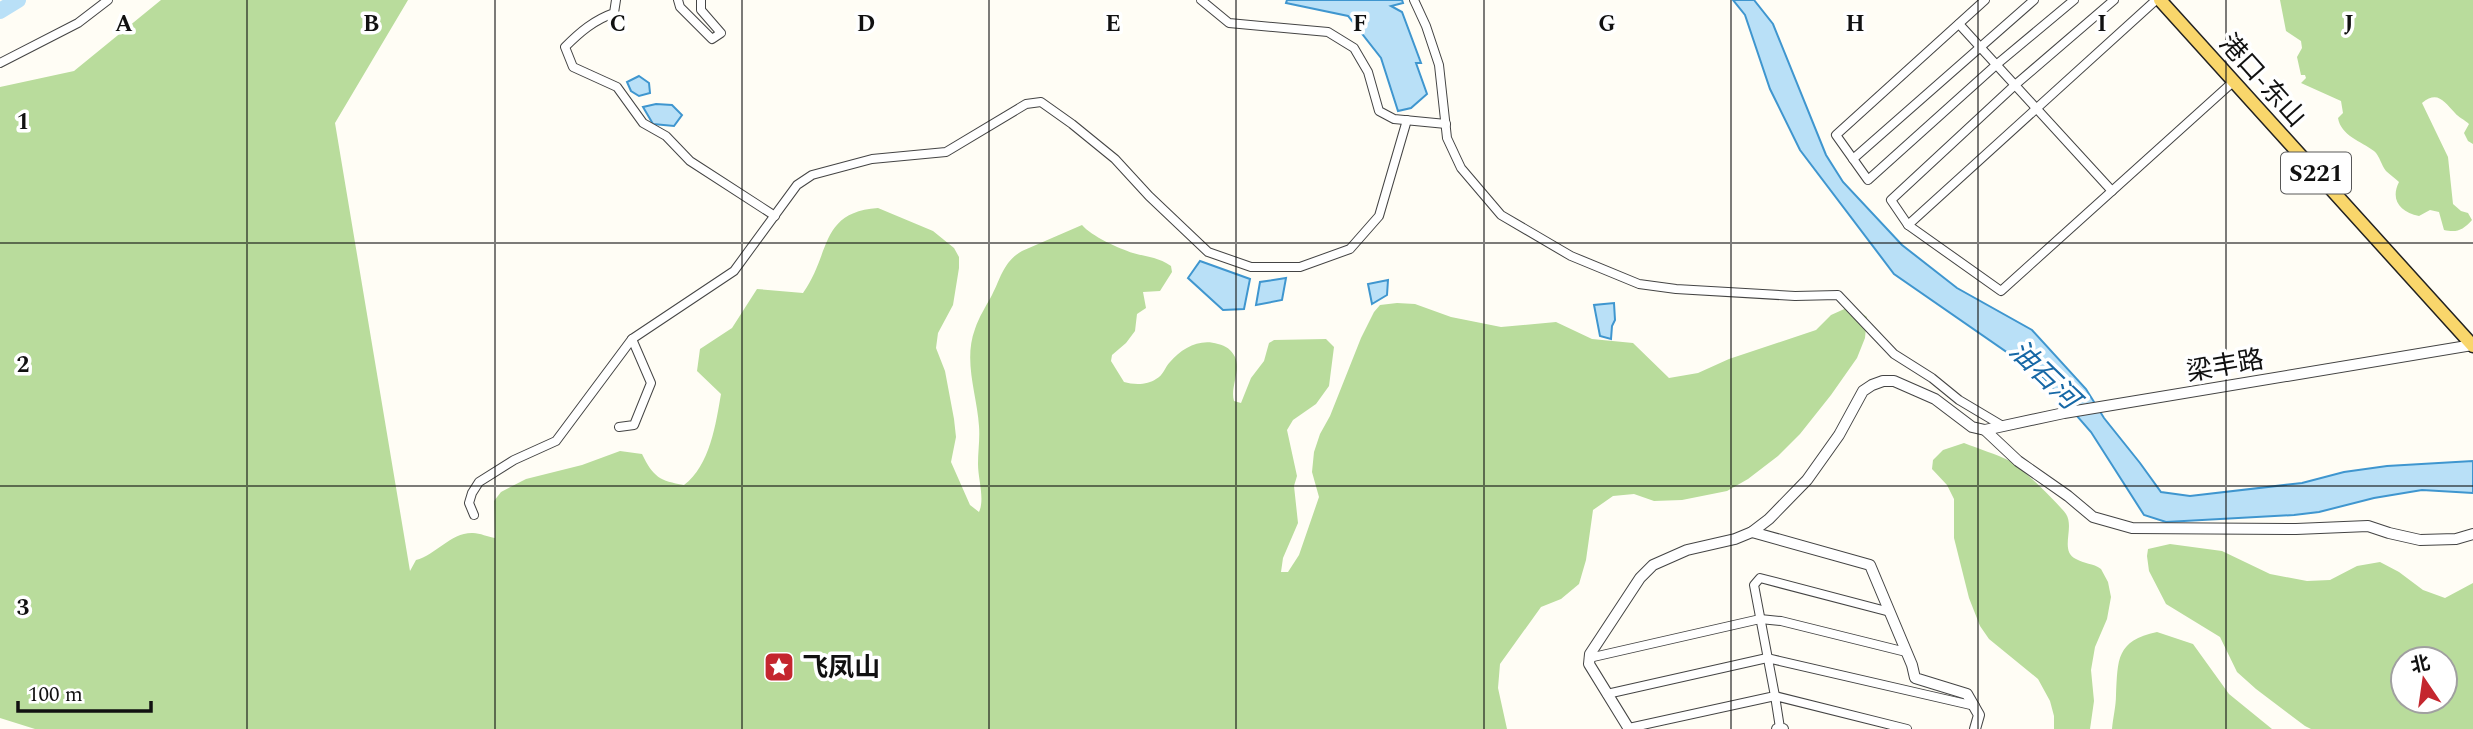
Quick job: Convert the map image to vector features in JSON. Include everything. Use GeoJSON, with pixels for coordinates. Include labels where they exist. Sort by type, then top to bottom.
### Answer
{"type":"FeatureCollection","features":[{"type":"Feature","properties":{"kind":"main road","name":"港口-东山"},"geometry":{"type":"LineString","coordinates":[[2158,0],[2473,345]]}},
{"type":"Feature","properties":{"kind":"street"},"geometry":{"type":"LineString","coordinates":[[0,63],[78,23],[108,0]]}},
{"type":"Feature","properties":{"kind":"street"},"geometry":{"type":"LineString","coordinates":[[615,0],[614,13],[600,18],[578,33],[565,47],[573,67],[617,87],[643,123],[666,136],[690,161],[775,216]]}},
{"type":"Feature","properties":{"kind":"street"},"geometry":{"type":"LineString","coordinates":[[678,0],[680,7],[712,39],[721,33],[701,10],[701,0]]}},
{"type":"Feature","properties":{"kind":"street"},"geometry":{"type":"LineString","coordinates":[[1201,0],[1229,23],[1328,32],[1354,48],[1368,72],[1379,111],[1394,119],[1446,124]]}},
{"type":"Feature","properties":{"kind":"street"},"geometry":{"type":"LineString","coordinates":[[1414,0],[1439,65],[1447,138],[1461,168],[1501,215],[1571,256],[1639,284],[1689,290],[1795,296],[1838,295],[1894,354],[1932,378],[1959,400],[2001,425]]}},
{"type":"Feature","properties":{"kind":"street"},"geometry":{"type":"LineString","coordinates":[[1985,0],[1836,135],[1868,180],[1996,65],[2074,0]]}},
{"type":"Feature","properties":{"kind":"street"},"geometry":{"type":"LineString","coordinates":[[1853,159],[2034,0]]}},
{"type":"Feature","properties":{"kind":"street"},"geometry":{"type":"LineString","coordinates":[[2113,0],[2015,85],[1891,200],[1908,225],[2001,291],[2234,81]]}},
{"type":"Feature","properties":{"kind":"street"},"geometry":{"type":"LineString","coordinates":[[1908,225],[2158,0]]}},
{"type":"Feature","properties":{"kind":"street"},"geometry":{"type":"LineString","coordinates":[[1959,24],[2112,191]]}},
{"type":"Feature","properties":{"kind":"street"},"geometry":{"type":"LineString","coordinates":[[474,515],[469,503],[479,482],[514,460],[556,441],[632,339],[734,271],[797,185],[813,175],[872,159],[946,152],[1026,104],[1041,102],[1115,159],[1149,196],[1208,252],[1251,267],[1300,267],[1350,249],[1380,216],[1407,120]]}},
{"type":"Feature","properties":{"kind":"street"},"geometry":{"type":"LineString","coordinates":[[619,426],[634,425],[651,383],[632,339]]}},
{"type":"Feature","properties":{"kind":"street","name":"梁丰路"},"geometry":{"type":"LineString","coordinates":[[1985,430],[2064,413],[2473,345]]}},
{"type":"Feature","properties":{"kind":"street"},"geometry":{"type":"LineString","coordinates":[[1907,729],[1774,696],[1629,729],[1592,674],[1589,664],[1590,658],[1640,578],[1653,565],[1687,550],[1735,539],[1752,532],[1769,519],[1807,480],[1839,435],[1863,391],[1872,385],[1894,381],[1935,399],[1972,426],[1985,430],[2018,461],[2068,496],[2092,517],[2132,528],[2295,529],[2368,526],[2420,540],[2456,539],[2473,534]]}},
{"type":"Feature","properties":{"kind":"street"},"geometry":{"type":"LineString","coordinates":[[1752,532],[1870,565],[1915,678],[1967,694],[1979,715],[1975,729]]}},
{"type":"Feature","properties":{"kind":"street"},"geometry":{"type":"LineString","coordinates":[[1780,729],[1754,585],[1760,578],[1890,612]]}},
{"type":"Feature","properties":{"kind":"street"},"geometry":{"type":"LineString","coordinates":[[1590,658],[1760,620],[1781,621],[1906,652]]}},
{"type":"Feature","properties":{"kind":"street"},"geometry":{"type":"LineString","coordinates":[[1607,694],[1767,658],[1975,706]]}},
{"type":"Feature","properties":{"kind":"green space"},"geometry":{"type":"Polygon","coordinates":[[[161,0],[408,0],[335,123],[410,571],[416,560],[458,536],[473,533],[495,538],[494,501],[501,492],[526,479],[582,465],[620,451],[642,454],[658,477],[684,485],[693,477],[706,456],[721,394],[697,371],[700,349],[732,328],[757,289],[803,293],[836,226],[845,217],[859,211],[878,208],[933,231],[954,248],[959,257],[953,305],[938,333],[936,348],[945,371],[954,419],[956,437],[951,462],[970,505],[979,512],[979,431],[970,353],[975,329],[1003,271],[1022,251],[1082,225],[1114,245],[1171,266],[1172,272],[1160,291],[1143,292],[1146,308],[1137,314],[1135,331],[1112,355],[1111,361],[1124,382],[1141,384],[1153,381],[1180,352],[1198,343],[1211,342],[1226,347],[1235,357],[1237,368],[1233,396],[1234,401],[1241,403],[1251,378],[1264,361],[1269,343],[1274,340],[1326,339],[1334,347],[1329,386],[1316,404],[1293,420],[1287,430],[1297,476],[1294,486],[1298,523],[1283,558],[1281,572],[1288,572],[1299,555],[1319,497],[1312,472],[1314,452],[1320,434],[1330,416],[1361,338],[1380,305],[1415,304],[1451,317],[1501,327],[1556,322],[1592,339],[1633,343],[1669,378],[1698,373],[1729,359],[1816,330],[1831,315],[1851,306],[1867,317],[1865,338],[1857,358],[1800,434],[1778,456],[1748,479],[1727,491],[1682,500],[1654,501],[1634,494],[1613,496],[1593,510],[1586,560],[1579,584],[1561,599],[1541,607],[1500,664],[1498,688],[1507,729],[35,729],[0,718],[0,87],[74,71],[161,0]]]}},
{"type":"Feature","properties":{"kind":"green space"},"geometry":{"type":"Polygon","coordinates":[[[2280,0],[2473,0],[2473,144],[2464,133],[2469,124],[2444,102],[2432,98],[2422,103],[2448,157],[2453,204],[2468,213],[2472,220],[2466,226],[2456,231],[2444,230],[2439,212],[2430,210],[2419,216],[2407,212],[2398,204],[2396,188],[2399,182],[2386,171],[2374,151],[2347,134],[2340,124],[2338,118],[2343,113],[2341,101],[2301,83],[2306,78],[2301,75],[2297,57],[2302,48],[2301,41],[2286,31],[2280,0]]]}},
{"type":"Feature","properties":{"kind":"green space"},"geometry":{"type":"Polygon","coordinates":[[[1964,443],[2010,461],[2040,486],[2066,514],[2071,555],[2101,569],[2108,582],[2111,597],[2107,619],[2095,647],[2091,670],[2094,701],[2090,729],[2054,729],[2050,701],[2038,679],[1989,639],[1980,626],[1969,598],[1954,538],[1954,499],[1947,485],[1932,469],[1933,460],[1943,450],[1964,443]]]}},
{"type":"Feature","properties":{"kind":"green space"},"geometry":{"type":"Polygon","coordinates":[[[2170,544],[2222,551],[2270,574],[2307,581],[2330,580],[2357,566],[2380,562],[2423,590],[2445,598],[2473,583],[2473,729],[2311,729],[2305,726],[2237,672],[2220,637],[2166,604],[2149,571],[2148,549],[2170,544]]]}},
{"type":"Feature","properties":{"kind":"green space"},"geometry":{"type":"Polygon","coordinates":[[[2157,632],[2193,644],[2229,694],[2272,729],[2112,729],[2117,671],[2122,653],[2134,641],[2157,632]]]}},
{"type":"Feature","properties":{"kind":"water"},"geometry":{"type":"Polygon","coordinates":[[[1287,0],[1402,0],[1403,3],[1391,6],[1402,12],[1421,63],[1416,63],[1427,94],[1411,108],[1398,111],[1381,58],[1348,16],[1286,3],[1287,0]]]}},
{"type":"Feature","properties":{"kind":"water","name":"油石河"},"geometry":{"type":"Polygon","coordinates":[[[1733,0],[1754,0],[1773,24],[1826,155],[1843,182],[1902,245],[1957,288],[2032,330],[2086,389],[2104,418],[2161,492],[2190,496],[2302,483],[2344,472],[2387,466],[2473,461],[2473,493],[2422,490],[2294,515],[2166,522],[2144,515],[2091,432],[2044,378],[1894,274],[1800,150],[1770,89],[1745,15],[1733,0]]]}},
{"type":"Feature","properties":{"kind":"water"},"geometry":{"type":"Polygon","coordinates":[[[639,76],[649,83],[650,93],[639,96],[631,91],[627,82],[639,76]]]}},
{"type":"Feature","properties":{"kind":"water"},"geometry":{"type":"Polygon","coordinates":[[[672,105],[682,115],[674,126],[653,124],[643,107],[672,105]]]}},
{"type":"Feature","properties":{"kind":"water"},"geometry":{"type":"Polygon","coordinates":[[[1200,261],[1250,279],[1244,309],[1223,310],[1188,278],[1200,261]]]}},
{"type":"Feature","properties":{"kind":"water"},"geometry":{"type":"Polygon","coordinates":[[[1286,278],[1282,300],[1256,305],[1260,282],[1286,278]]]}},
{"type":"Feature","properties":{"kind":"water"},"geometry":{"type":"Polygon","coordinates":[[[1388,280],[1387,295],[1372,304],[1368,284],[1388,280]]]}},
{"type":"Feature","properties":{"kind":"water"},"geometry":{"type":"Polygon","coordinates":[[[1614,303],[1615,320],[1611,339],[1600,336],[1594,305],[1614,303]]]}},
{"type":"Feature","properties":{"kind":"waterway"},"geometry":{"type":"LineString","coordinates":[[0,11],[18,0]]}},
{"type":"Feature","properties":{"kind":"place","name":"飞凤山"},"geometry":{"type":"Point","coordinates":[779,667]}}]}
